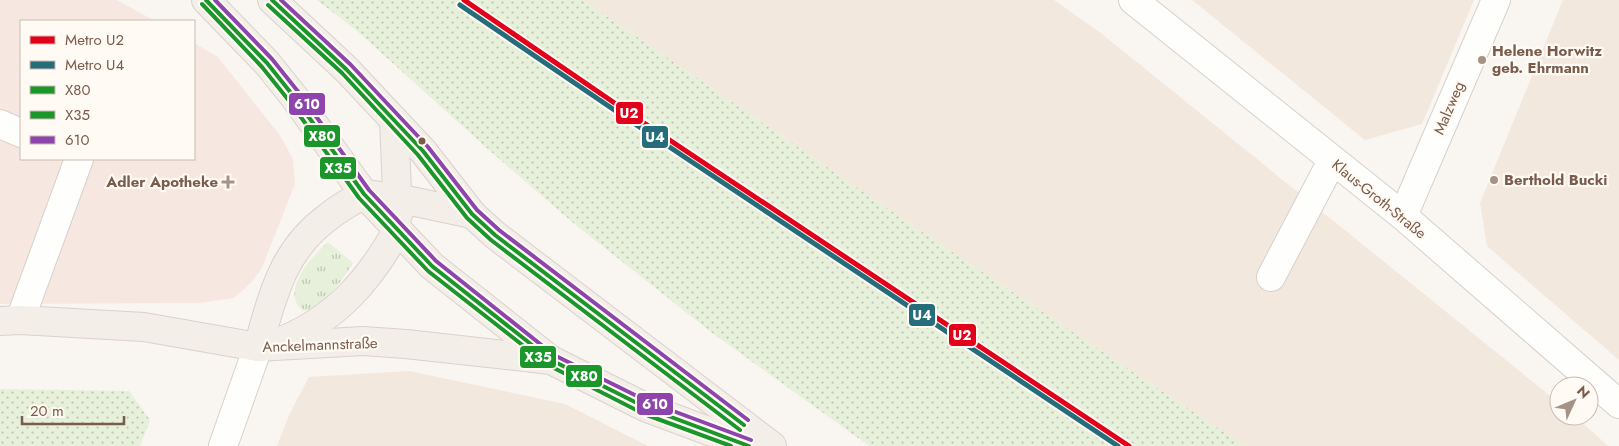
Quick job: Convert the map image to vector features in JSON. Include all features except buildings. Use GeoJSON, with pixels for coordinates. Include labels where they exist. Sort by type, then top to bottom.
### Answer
{"type":"FeatureCollection","features":[{"type":"Feature","properties":{"kind":"main road"},"geometry":{"type":"LineString","coordinates":[[206,0],[273,70],[364,194],[432,266],[551,360],[647,408],[749,446]]}},
{"type":"Feature","properties":{"kind":"main road"},"geometry":{"type":"LineString","coordinates":[[272,0],[346,69],[423,151],[472,214],[495,235],[772,446]]}},
{"type":"Feature","properties":{"kind":"main road"},"geometry":{"type":"LineString","coordinates":[[394,120],[397,198],[398,229],[383,256],[346,301],[308,328],[276,343],[258,347],[275,287],[295,251],[314,229],[328,217],[364,194],[397,198],[472,214]]}},
{"type":"Feature","properties":{"kind":"main road","name":"Anckelmannstraße"},"geometry":{"type":"LineString","coordinates":[[10,321],[144,327],[258,347],[363,341],[551,360]]}},
{"type":"Feature","properties":{"kind":"street","name":"Klaus-Groth-Straße"},"geometry":{"type":"LineString","coordinates":[[1133,0],[1403,216],[1619,404]]}},
{"type":"Feature","properties":{"kind":"street","name":"Malzweg"},"geometry":{"type":"LineString","coordinates":[[1403,216],[1496,0]]}},
{"type":"Feature","properties":{"kind":"street"},"geometry":{"type":"LineString","coordinates":[[0,124],[20,133]]}},
{"type":"Feature","properties":{"kind":"street"},"geometry":{"type":"LineString","coordinates":[[10,321],[79,160]]}},
{"type":"Feature","properties":{"kind":"street"},"geometry":{"type":"LineString","coordinates":[[1271,277],[1332,161]]}},
{"type":"Feature","properties":{"kind":"street"},"geometry":{"type":"LineString","coordinates":[[222,446],[258,347]]}},
{"type":"Feature","properties":{"kind":"shaded area"},"geometry":{"type":"Polygon","coordinates":[[[0,0],[117,0],[153,20],[20,20],[20,160],[195,160],[195,44],[218,57],[279,134],[293,159],[295,184],[261,270],[252,282],[234,298],[199,303],[0,304],[0,0]]]}},
{"type":"Feature","properties":{"kind":"shaded area"},"geometry":{"type":"Polygon","coordinates":[[[583,0],[1054,0],[1102,34],[1549,395],[1549,426],[1586,426],[1608,446],[1245,446],[925,234],[583,0]]]}},
{"type":"Feature","properties":{"kind":"shaded area"},"geometry":{"type":"Polygon","coordinates":[[[1192,0],[1474,0],[1422,124],[1365,140],[1192,0]]]}},
{"type":"Feature","properties":{"kind":"shaded area"},"geometry":{"type":"Polygon","coordinates":[[[1563,0],[1619,0],[1619,360],[1487,246],[1480,203],[1563,0]]]}},
{"type":"Feature","properties":{"kind":"shaded area"},"geometry":{"type":"Polygon","coordinates":[[[409,371],[565,404],[648,446],[277,446],[290,413],[309,377],[409,371]]]}},
{"type":"Feature","properties":{"kind":"green space"},"geometry":{"type":"Polygon","coordinates":[[[317,0],[583,0],[925,234],[1245,446],[869,446],[711,332],[572,222],[356,30],[317,0]]]}},
{"type":"Feature","properties":{"kind":"green space"},"geometry":{"type":"Polygon","coordinates":[[[328,242],[353,263],[338,285],[324,299],[310,309],[303,311],[297,303],[295,294],[296,284],[300,274],[328,242]]]}},
{"type":"Feature","properties":{"kind":"green space"},"geometry":{"type":"Polygon","coordinates":[[[0,389],[129,391],[150,420],[140,446],[0,446],[0,389]]]}},
{"type":"Feature","properties":{"kind":"metro line","name":"U2"},"geometry":{"type":"LineString","coordinates":[[464,0],[632,115],[1129,446]]}},
{"type":"Feature","properties":{"kind":"metro line","name":"U4"},"geometry":{"type":"LineString","coordinates":[[460,5],[1118,446]]}},
{"type":"Feature","properties":{"kind":"transit line","name":"X80"},"geometry":{"type":"LineString","coordinates":[[206,0],[267,63],[295,98],[364,194],[432,266],[551,360],[647,408],[749,446]]}},
{"type":"Feature","properties":{"kind":"transit line","name":"610"},"geometry":{"type":"LineString","coordinates":[[215,0],[272,59],[300,94],[369,190],[436,261],[554,355],[649,402],[751,440]]}},
{"type":"Feature","properties":{"kind":"transit line","name":"X80"},"geometry":{"type":"LineString","coordinates":[[272,0],[346,69],[423,151],[472,214],[495,235],[744,425]]}},
{"type":"Feature","properties":{"kind":"transit line","name":"610"},"geometry":{"type":"LineString","coordinates":[[281,0],[351,65],[428,147],[477,210],[499,230],[748,420]]}},
{"type":"Feature","properties":{"kind":"transit line","name":"X35"},"geometry":{"type":"LineString","coordinates":[[202,4],[262,67],[290,102],[359,198],[428,271],[548,365],[644,414],[731,446]]}},
{"type":"Feature","properties":{"kind":"transit line","name":"X35"},"geometry":{"type":"LineString","coordinates":[[268,5],[342,73],[418,155],[467,218],[491,240],[740,430]]}},
{"type":"Feature","properties":{"kind":"place","name":"Helene Horwitz geb. Ehrmann"},"geometry":{"type":"Point","coordinates":[1482,60]}},
{"type":"Feature","properties":{"kind":"place","name":"Berthold Bucki"},"geometry":{"type":"Point","coordinates":[1494,180]}},
{"type":"Feature","properties":{"kind":"place","name":"Adler Apotheke"},"geometry":{"type":"Point","coordinates":[228,182]}}]}
